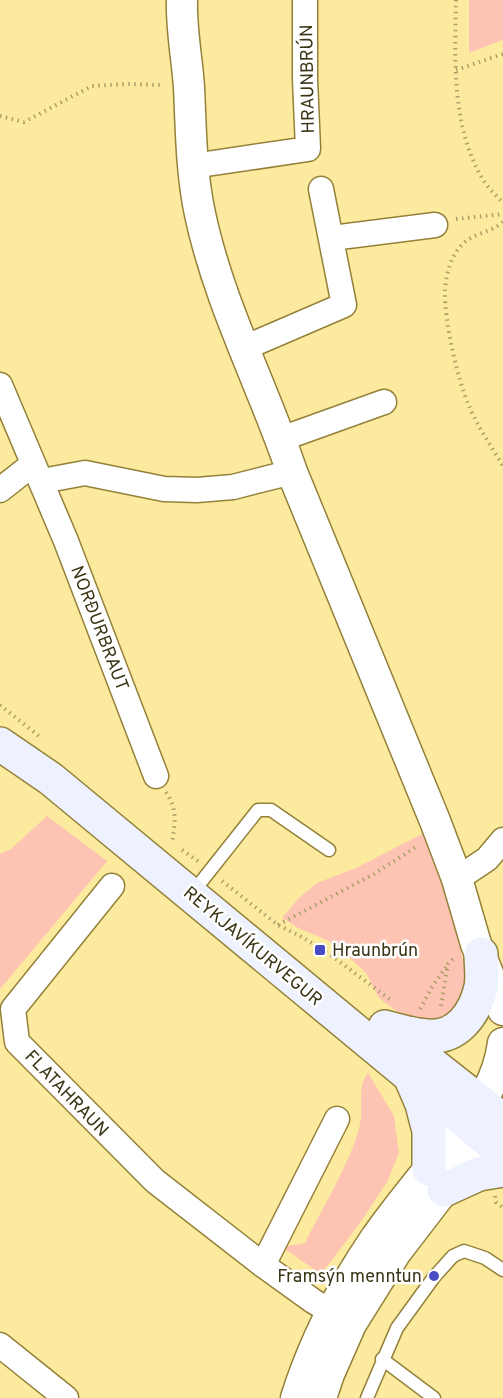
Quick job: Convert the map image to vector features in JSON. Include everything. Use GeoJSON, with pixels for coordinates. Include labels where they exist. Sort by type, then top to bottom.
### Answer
{"type":"FeatureCollection","features":[{"type":"Feature","properties":{"kind":"main road","name":"REYKJAVÍKURVEGUR"},"geometry":{"type":"LineString","coordinates":[[0,724],[54,761],[107,807],[385,1027],[491,1123]]}},
{"type":"Feature","properties":{"kind":"main road","name":"REYKJAVÍKURVEGUR"},"geometry":{"type":"LineString","coordinates":[[0,744],[51,779],[409,1074],[491,1123]]}},
{"type":"Feature","properties":{"kind":"main road"},"geometry":{"type":"LineString","coordinates":[[385,1027],[429,1037],[454,1032],[462,1026],[473,1009],[481,986],[479,949]]}},
{"type":"Feature","properties":{"kind":"main road"},"geometry":{"type":"LineString","coordinates":[[409,1074],[422,1104],[437,1179],[503,1170]]}},
{"type":"Feature","properties":{"kind":"street"},"geometry":{"type":"LineString","coordinates":[[182,0],[193,166],[202,224],[232,319],[454,871],[479,949],[503,1010]]}},
{"type":"Feature","properties":{"kind":"street","name":"HRAUNBRÚN"},"geometry":{"type":"LineString","coordinates":[[193,166],[308,149],[305,0]]}},
{"type":"Feature","properties":{"kind":"street"},"geometry":{"type":"LineString","coordinates":[[244,348],[344,305],[321,189]]}},
{"type":"Feature","properties":{"kind":"street"},"geometry":{"type":"LineString","coordinates":[[332,238],[435,225]]}},
{"type":"Feature","properties":{"kind":"street","name":"NORÐURBRAUT"},"geometry":{"type":"LineString","coordinates":[[0,385],[37,472],[156,776]]}},
{"type":"Feature","properties":{"kind":"street"},"geometry":{"type":"LineString","coordinates":[[281,439],[384,402]]}},
{"type":"Feature","properties":{"kind":"street"},"geometry":{"type":"LineString","coordinates":[[0,490],[37,472],[85,473],[164,489],[197,490],[233,487],[292,472]]}},
{"type":"Feature","properties":{"kind":"street"},"geometry":{"type":"LineString","coordinates":[[454,871],[487,859],[503,840]]}},
{"type":"Feature","properties":{"kind":"street","name":"FLATAHRAUN"},"geometry":{"type":"LineString","coordinates":[[112,886],[13,1009],[17,1042],[154,1181],[263,1265],[340,1318]]}},
{"type":"Feature","properties":{"kind":"street"},"geometry":{"type":"LineString","coordinates":[[296,1398],[308,1361],[340,1318],[396,1252],[437,1179],[491,1123],[503,1043]]}},
{"type":"Feature","properties":{"kind":"street"},"geometry":{"type":"LineString","coordinates":[[263,1265],[337,1119]]}},
{"type":"Feature","properties":{"kind":"street"},"geometry":{"type":"LineString","coordinates":[[321,1398],[329,1374],[340,1318]]}},
{"type":"Feature","properties":{"kind":"street"},"geometry":{"type":"LineString","coordinates":[[0,1345],[66,1398]]}},
{"type":"Feature","properties":{"kind":"lane"},"geometry":{"type":"LineString","coordinates":[[0,753],[29,779]]}},
{"type":"Feature","properties":{"kind":"lane"},"geometry":{"type":"LineString","coordinates":[[201,882],[258,810],[271,810],[329,850]]}},
{"type":"Feature","properties":{"kind":"lane"},"geometry":{"type":"LineString","coordinates":[[123,855],[288,988],[323,1003]]}},
{"type":"Feature","properties":{"kind":"lane"},"geometry":{"type":"LineString","coordinates":[[367,1398],[397,1328],[434,1277],[453,1256],[464,1251],[485,1258],[503,1270]]}},
{"type":"Feature","properties":{"kind":"lane"},"geometry":{"type":"LineString","coordinates":[[382,1359],[435,1398]]}},
{"type":"Feature","properties":{"kind":"path"},"geometry":{"type":"LineString","coordinates":[[456,0],[456,70],[459,105],[466,140],[483,180],[503,203]]}},
{"type":"Feature","properties":{"kind":"path"},"geometry":{"type":"LineString","coordinates":[[456,70],[503,54]]}},
{"type":"Feature","properties":{"kind":"path"},"geometry":{"type":"LineString","coordinates":[[0,116],[24,122],[92,86],[127,84],[189,86]]}},
{"type":"Feature","properties":{"kind":"path"},"geometry":{"type":"LineString","coordinates":[[435,225],[460,218],[503,214]]}},
{"type":"Feature","properties":{"kind":"path"},"geometry":{"type":"LineString","coordinates":[[503,222],[461,246],[449,264],[445,290],[457,370],[468,404],[503,466]]}},
{"type":"Feature","properties":{"kind":"path"},"geometry":{"type":"LineString","coordinates":[[156,776],[174,804],[176,813],[172,843]]}},
{"type":"Feature","properties":{"kind":"path"},"geometry":{"type":"LineString","coordinates":[[278,926],[374,874],[421,843],[454,871]]}},
{"type":"Feature","properties":{"kind":"path"},"geometry":{"type":"LineString","coordinates":[[420,1010],[432,987],[453,957],[479,949]]}},
{"type":"Feature","properties":{"kind":"path"},"geometry":{"type":"LineString","coordinates":[[440,1013],[448,964]]}},
{"type":"Feature","properties":{"kind":"shaded area"},"geometry":{"type":"Polygon","coordinates":[[[469,0],[503,0],[503,40],[469,53],[469,0]]]}},
{"type":"Feature","properties":{"kind":"shaded area"},"geometry":{"type":"Polygon","coordinates":[[[47,816],[107,861],[0,989],[0,854],[11,849],[47,816]]]}},
{"type":"Feature","properties":{"kind":"shaded area"},"geometry":{"type":"Polygon","coordinates":[[[426,832],[455,921],[468,993],[456,1017],[416,1026],[379,998],[366,973],[346,954],[327,940],[300,929],[282,918],[299,898],[317,883],[356,868],[426,832]]]}},
{"type":"Feature","properties":{"kind":"shaded area"},"geometry":{"type":"Polygon","coordinates":[[[368,1073],[394,1116],[399,1153],[387,1182],[360,1223],[321,1274],[282,1247],[305,1243],[338,1181],[358,1132],[362,1089],[368,1073]]]}},
{"type":"Feature","properties":{"kind":"place","name":"Hraunbrún"},"geometry":{"type":"Point","coordinates":[320,950]}},
{"type":"Feature","properties":{"kind":"place","name":"Framsýn menntun"},"geometry":{"type":"Point","coordinates":[434,1276]}}]}
